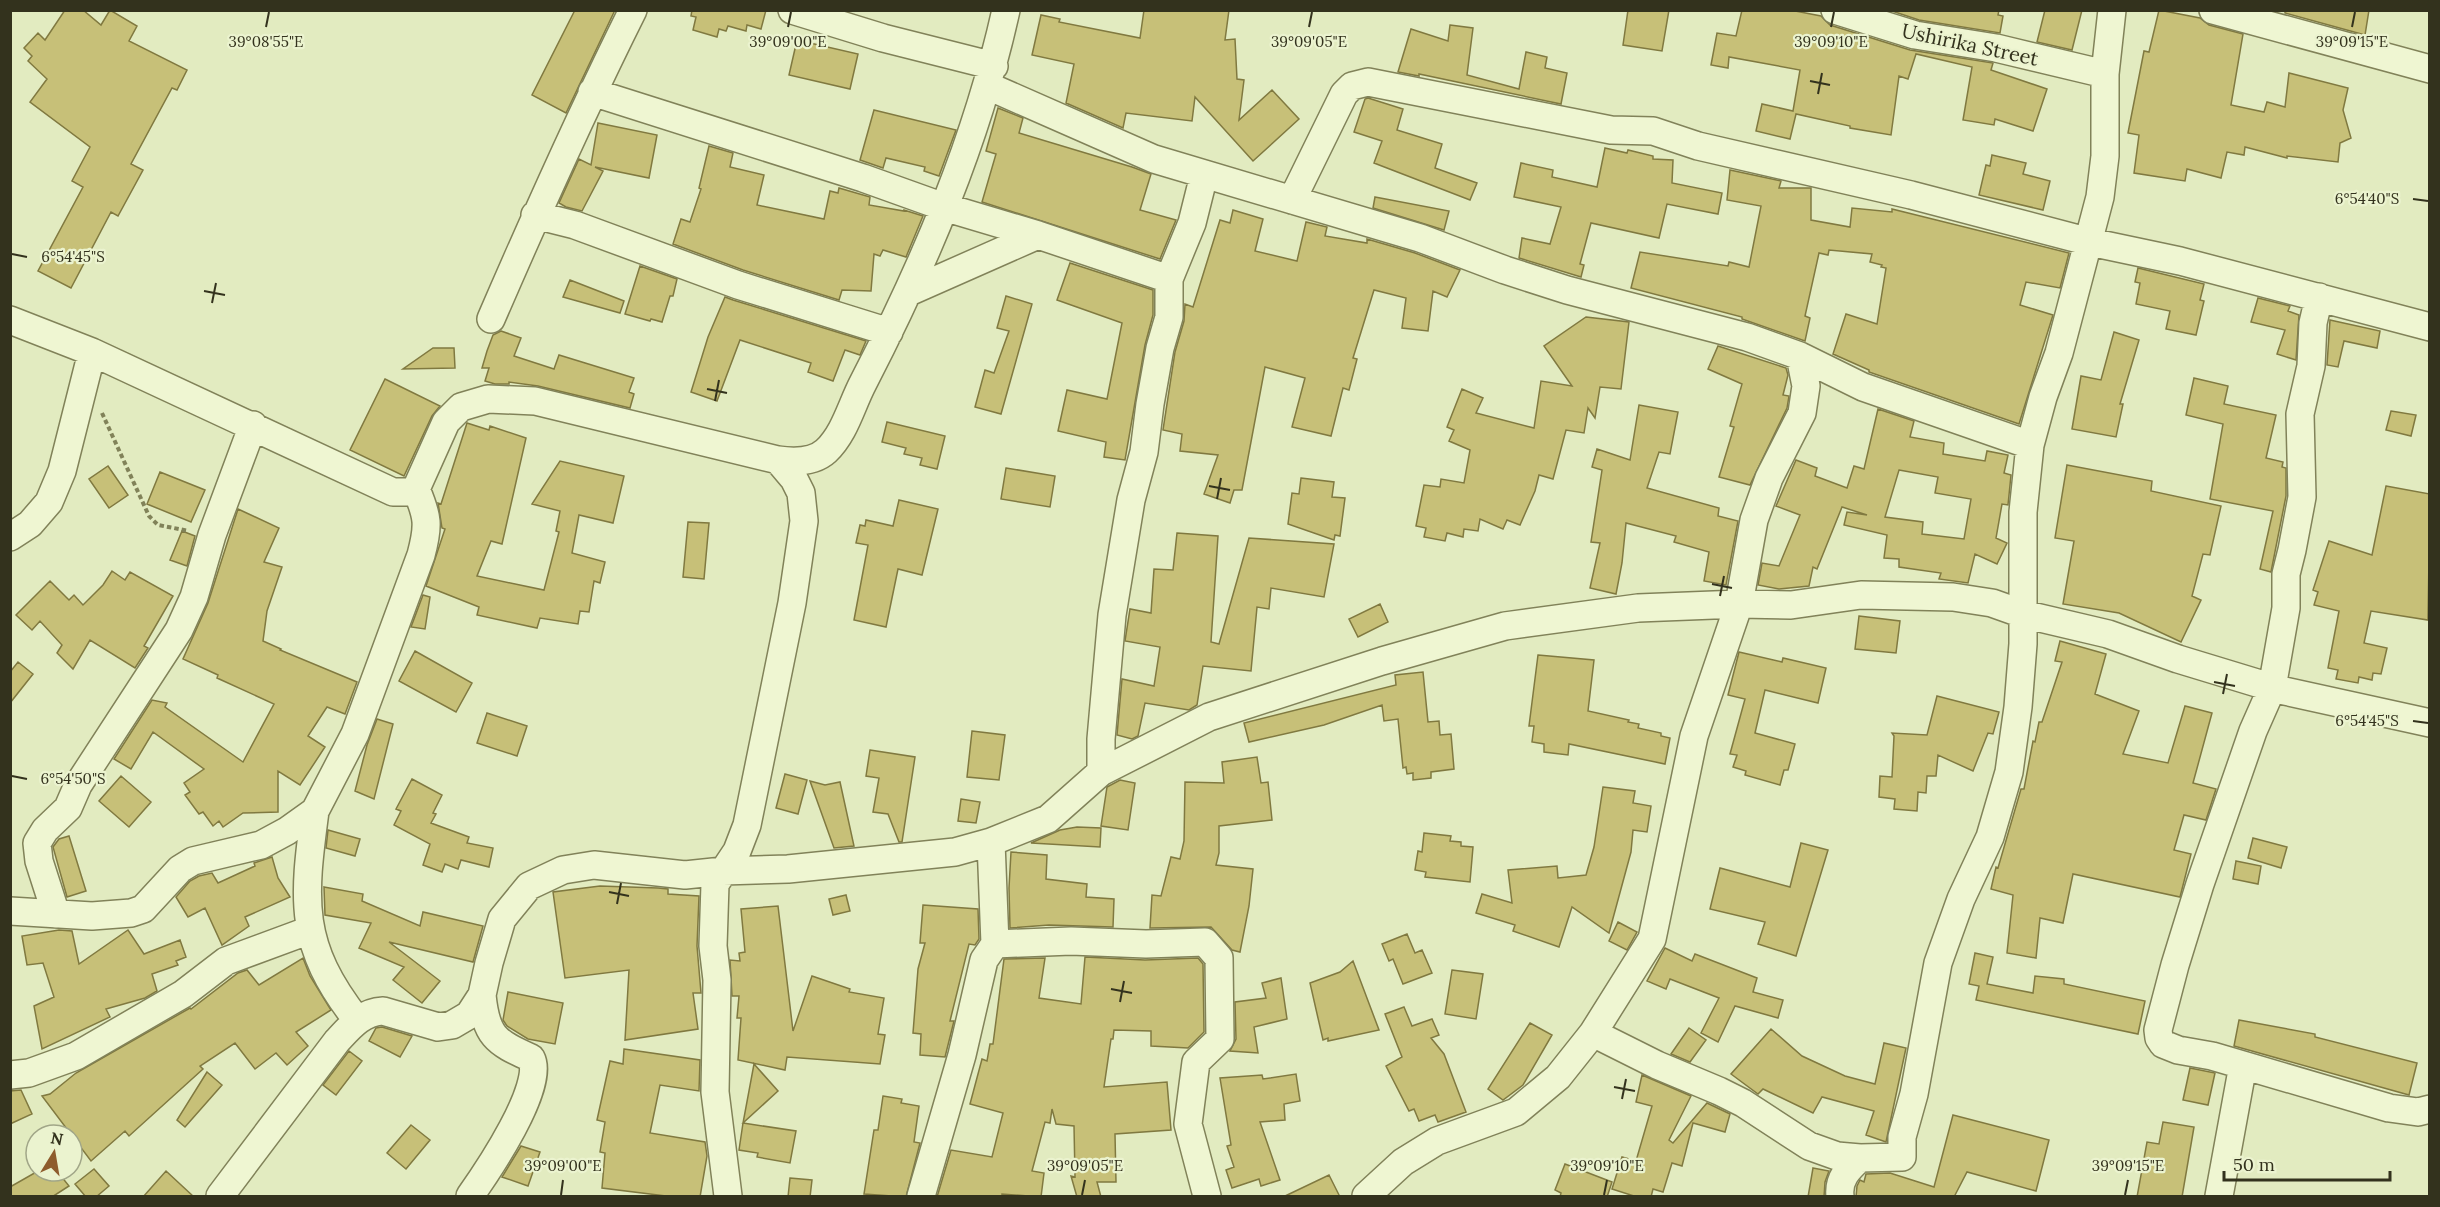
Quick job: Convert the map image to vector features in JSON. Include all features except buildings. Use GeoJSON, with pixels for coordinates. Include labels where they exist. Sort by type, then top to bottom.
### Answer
{"type":"FeatureCollection","features":[{"type":"Feature","properties":{"kind":"street"},"geometry":{"type":"LineString","coordinates":[[491,319],[535,215],[633,10]]}},
{"type":"Feature","properties":{"kind":"street"},"geometry":{"type":"LineString","coordinates":[[792,10],[883,38],[991,76],[1101,138],[1154,159],[1420,238],[1536,280],[1747,337],[1800,356],[1863,387],[2030,445]]}},
{"type":"Feature","properties":{"kind":"street"},"geometry":{"type":"LineString","coordinates":[[10,320],[92,352],[393,492],[409,492],[416,489],[446,422],[460,407],[488,399],[535,401],[778,460],[792,462],[804,460],[824,453],[841,432],[909,292],[944,207],[991,76],[1006,10]]}},
{"type":"Feature","properties":{"kind":"street"},"geometry":{"type":"LineString","coordinates":[[1593,1033],[1657,1065],[1719,1090],[1816,1149],[1837,1156],[1860,1158],[1902,1156],[1902,1137],[1914,1094],[1938,963],[1961,899],[1990,837],[2008,772],[2018,707],[2024,614],[2023,512],[2030,445],[2043,397],[2059,353],[2100,197],[2105,156],[2105,74],[2112,10]]}},
{"type":"Feature","properties":{"kind":"street"},"geometry":{"type":"LineString","coordinates":[[2213,10],[2430,69]]}},
{"type":"Feature","properties":{"kind":"street","name":"Ushirika Street"},"geometry":{"type":"LineString","coordinates":[[1838,11],[1915,35],[1996,48],[2105,74]]}},
{"type":"Feature","properties":{"kind":"street"},"geometry":{"type":"LineString","coordinates":[[1292,200],[1344,94],[1352,86],[1368,82],[1611,130],[1653,131],[1698,146],[1911,195],[2090,242],[2180,261],[2430,327]]}},
{"type":"Feature","properties":{"kind":"street"},"geometry":{"type":"LineString","coordinates":[[592,92],[852,174],[944,207],[1038,235],[1169,279]]}},
{"type":"Feature","properties":{"kind":"street"},"geometry":{"type":"LineString","coordinates":[[1101,772],[1101,739],[1112,615],[1131,500],[1144,452],[1154,382],[1169,317],[1169,279],[1192,223],[1204,175]]}},
{"type":"Feature","properties":{"kind":"street"},"geometry":{"type":"LineString","coordinates":[[535,215],[575,225],[738,285],[889,332]]}},
{"type":"Feature","properties":{"kind":"street"},"geometry":{"type":"LineString","coordinates":[[909,292],[1038,235]]}},
{"type":"Feature","properties":{"kind":"street"},"geometry":{"type":"LineString","coordinates":[[2319,297],[2313,323],[2311,366],[2300,414],[2302,497],[2286,574],[2286,608],[2272,688],[2253,731],[2200,884],[2175,965],[2158,1030],[2159,1038],[2163,1044],[2178,1050],[2243,1065],[2389,1108],[2426,1112]]}},
{"type":"Feature","properties":{"kind":"street"},"geometry":{"type":"LineString","coordinates":[[10,537],[30,524],[50,502],[62,471],[87,380],[92,352]]}},
{"type":"Feature","properties":{"kind":"street"},"geometry":{"type":"LineString","coordinates":[[1366,1197],[1403,1162],[1437,1141],[1516,1112],[1558,1077],[1593,1033],[1652,939],[1694,735],[1739,604],[1754,520],[1769,478],[1802,413],[1806,386],[1800,356]]}},
{"type":"Feature","properties":{"kind":"street"},"geometry":{"type":"LineString","coordinates":[[56,914],[39,861],[37,843],[45,830],[68,808],[78,786],[179,630],[194,597],[212,536],[253,425]]}},
{"type":"Feature","properties":{"kind":"street"},"geometry":{"type":"LineString","coordinates":[[728,1197],[715,1092],[717,980],[712,946],[715,884],[737,850],[747,825],[792,603],[804,521],[801,493],[794,479],[778,460]]}},
{"type":"Feature","properties":{"kind":"street"},"geometry":{"type":"LineString","coordinates":[[357,1020],[331,985],[318,960],[310,930],[307,906],[308,861],[315,810],[355,734],[421,555],[427,530],[426,516],[416,489]]}},
{"type":"Feature","properties":{"kind":"street"},"geometry":{"type":"LineString","coordinates":[[470,1197],[514,1128],[534,1070],[531,1058],[505,1047],[494,1037],[484,1011],[482,995],[502,920],[529,886],[563,870],[594,865],[685,875],[903,859],[955,852],[992,843],[1048,819],[1101,772],[1209,717],[1382,661],[1505,626],[1638,608],[1739,604],[1791,605],[1861,595],[1953,597],[1992,603],[2024,614],[2108,634],[2178,659],[2272,688],[2430,723]]}},
{"type":"Feature","properties":{"kind":"street"},"geometry":{"type":"LineString","coordinates":[[10,911],[92,916],[120,915],[143,909],[180,869],[193,861],[261,845],[287,831],[315,810]]}},
{"type":"Feature","properties":{"kind":"street"},"geometry":{"type":"LineString","coordinates":[[921,1197],[962,1055],[984,960],[995,944],[991,882],[992,843]]}},
{"type":"Feature","properties":{"kind":"street"},"geometry":{"type":"LineString","coordinates":[[10,1075],[29,1073],[76,1056],[183,994],[226,961],[310,930]]}},
{"type":"Feature","properties":{"kind":"street"},"geometry":{"type":"LineString","coordinates":[[995,944],[1071,941],[1146,944],[1205,942],[1216,953],[1220,958],[1220,1039],[1196,1062],[1188,1124],[1207,1197]]}},
{"type":"Feature","properties":{"kind":"street"},"geometry":{"type":"LineString","coordinates":[[220,1197],[337,1041],[357,1020],[383,1011],[438,1027],[452,1025],[469,1015],[482,995]]}},
{"type":"Feature","properties":{"kind":"street"},"geometry":{"type":"LineString","coordinates":[[2219,1197],[2243,1065]]}},
{"type":"Feature","properties":{"kind":"street"},"geometry":{"type":"LineString","coordinates":[[1840,1197],[1839,1190],[1845,1172],[1860,1158]]}},
{"type":"Feature","properties":{"kind":"path"},"geometry":{"type":"LineString","coordinates":[[87,380],[149,516],[158,525],[212,536]]}}]}
